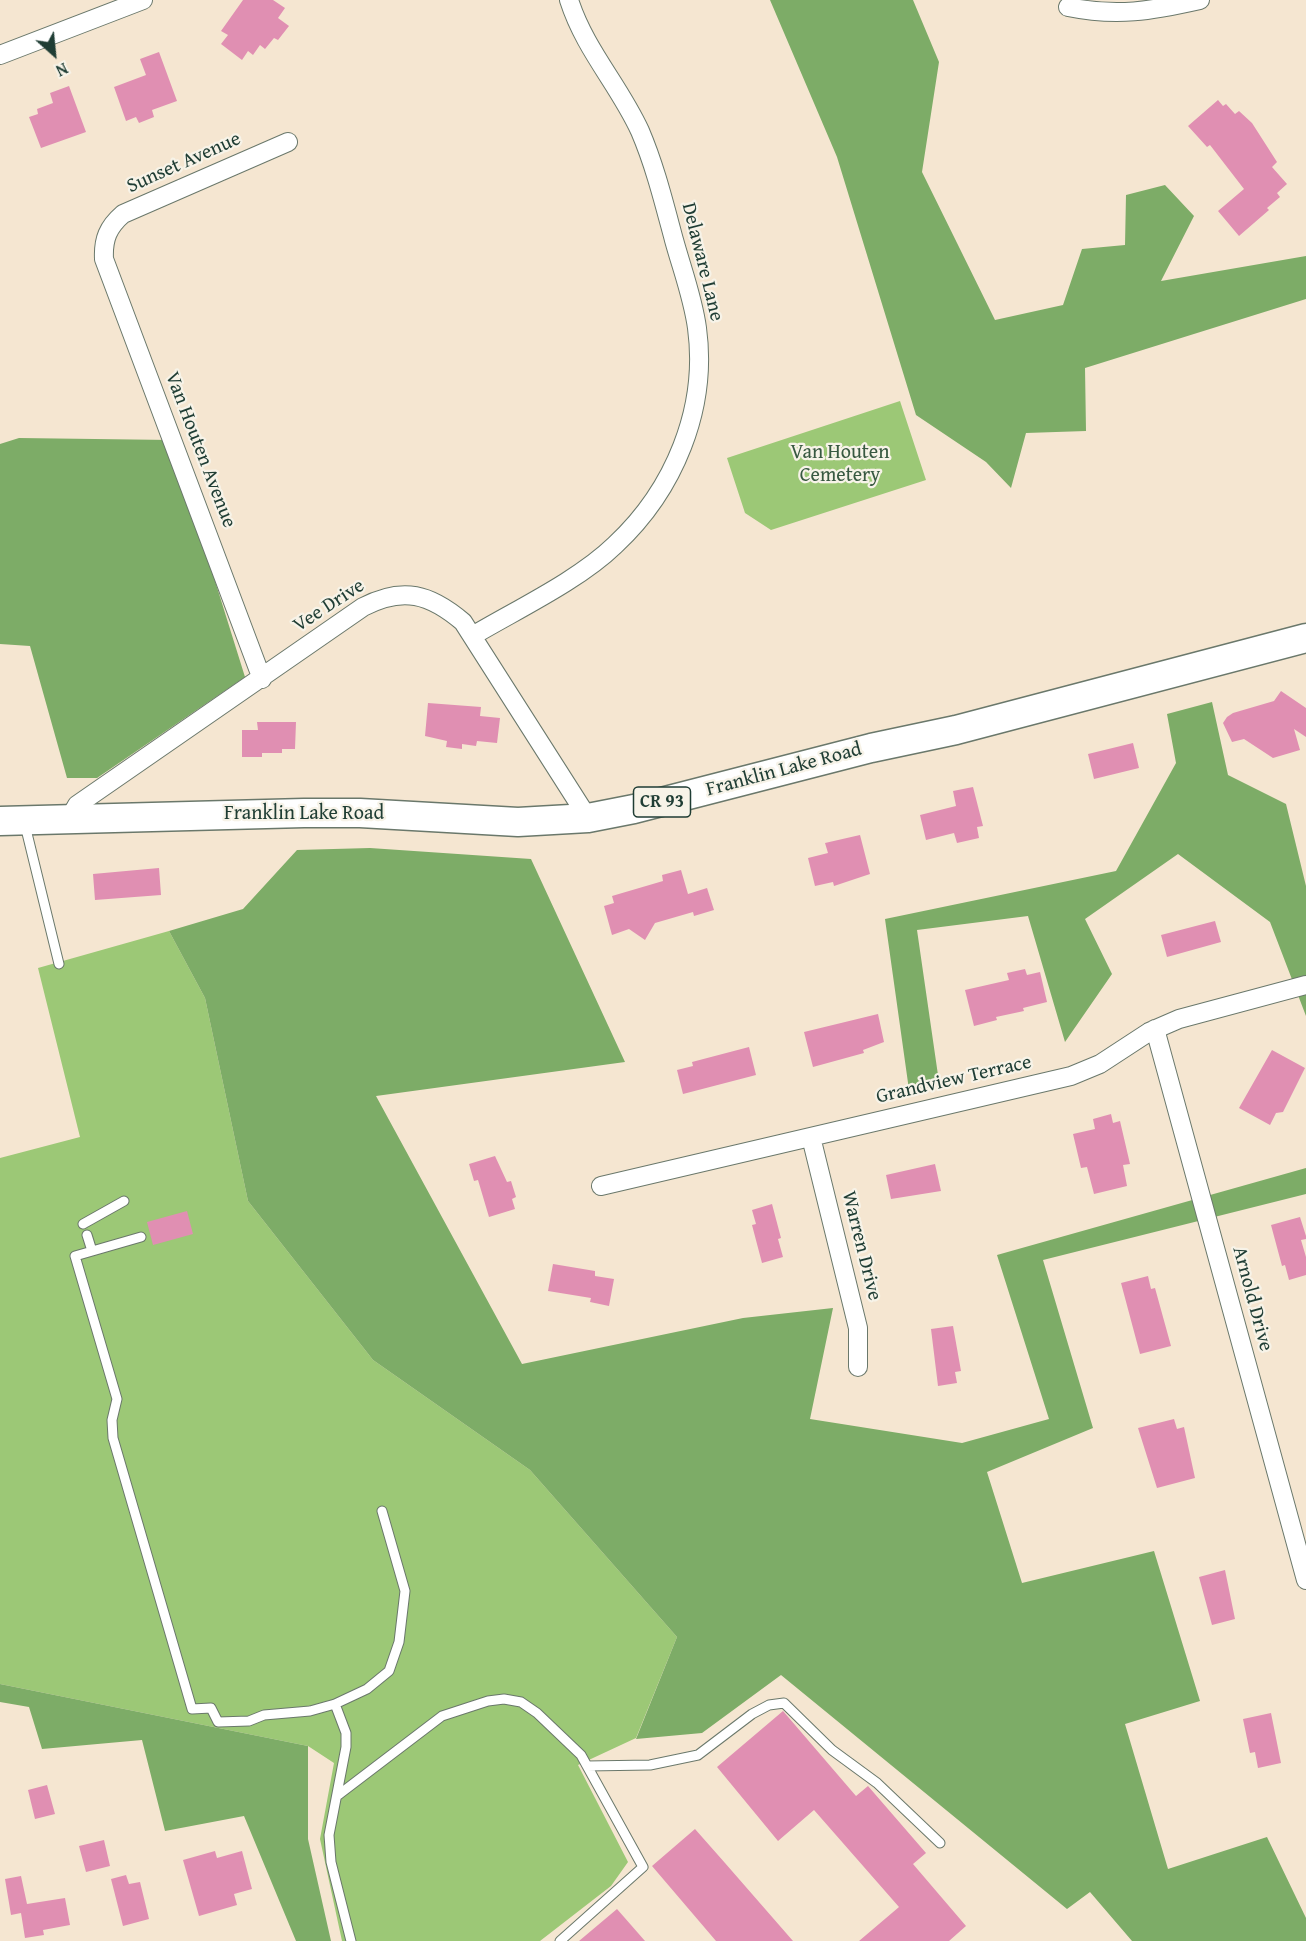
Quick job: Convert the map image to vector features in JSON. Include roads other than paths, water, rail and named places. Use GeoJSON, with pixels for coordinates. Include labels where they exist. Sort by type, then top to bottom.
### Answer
{"type":"FeatureCollection","features":[{"type":"Feature","properties":{"kind":"main road","name":"Franklin Lake Road"},"geometry":{"type":"LineString","coordinates":[[11,820],[360,813],[518,822],[588,818],[634,809],[871,748],[956,730],[1306,638]]}},
{"type":"Feature","properties":{"kind":"street"},"geometry":{"type":"LineString","coordinates":[[0,55],[143,0]]}},
{"type":"Feature","properties":{"kind":"street","name":"Delaware Lane"},"geometry":{"type":"LineString","coordinates":[[474,635],[589,566],[614,547],[641,519],[662,490],[678,459],[696,395],[699,364],[695,317],[652,162],[623,99],[586,44],[569,0]]}},
{"type":"Feature","properties":{"kind":"street"},"geometry":{"type":"LineString","coordinates":[[1068,7],[1095,13],[1126,14],[1150,12],[1200,0]]}},
{"type":"Feature","properties":{"kind":"street","name":"Sunset Avenue"},"geometry":{"type":"LineString","coordinates":[[105,235],[123,214],[288,142]]}},
{"type":"Feature","properties":{"kind":"street","name":"Van Houten Avenue"},"geometry":{"type":"LineString","coordinates":[[105,235],[104,259],[262,679]]}},
{"type":"Feature","properties":{"kind":"street","name":"Vee Drive"},"geometry":{"type":"LineString","coordinates":[[69,819],[77,805],[363,607],[379,599],[395,595],[413,595],[429,599],[447,609],[474,635],[588,818]]}},
{"type":"Feature","properties":{"kind":"street","name":"Grandview Terrace"},"geometry":{"type":"LineString","coordinates":[[601,1186],[1071,1076],[1100,1064],[1155,1029],[1179,1019],[1306,985]]}},
{"type":"Feature","properties":{"kind":"street","name":"Arnold Drive"},"geometry":{"type":"LineString","coordinates":[[1155,1029],[1306,1580]]}},
{"type":"Feature","properties":{"kind":"street","name":"Warren Drive"},"geometry":{"type":"LineString","coordinates":[[811,1137],[858,1328],[858,1367]]}},
{"type":"Feature","properties":{"kind":"lane"},"geometry":{"type":"LineString","coordinates":[[11,820],[30,837],[59,964]]}},
{"type":"Feature","properties":{"kind":"lane"},"geometry":{"type":"LineString","coordinates":[[83,1224],[124,1201]]}},
{"type":"Feature","properties":{"kind":"lane"},"geometry":{"type":"LineString","coordinates":[[87,1235],[92,1251]]}},
{"type":"Feature","properties":{"kind":"lane"},"geometry":{"type":"LineString","coordinates":[[141,1237],[75,1256],[117,1399],[112,1420],[113,1438],[192,1709],[211,1708],[218,1722],[249,1721],[264,1715],[310,1711],[335,1704],[367,1689],[389,1671],[394,1662],[405,1591],[382,1511]]}},
{"type":"Feature","properties":{"kind":"lane"},"geometry":{"type":"LineString","coordinates":[[337,1796],[442,1716],[454,1710],[504,1699],[521,1702],[537,1713],[581,1755],[643,1867],[560,1941]]}},
{"type":"Feature","properties":{"kind":"lane"},"geometry":{"type":"LineString","coordinates":[[587,1766],[650,1765],[698,1755],[752,1714],[769,1705],[784,1702],[832,1750],[877,1783],[940,1842]]}},
{"type":"Feature","properties":{"kind":"lane"},"geometry":{"type":"LineString","coordinates":[[335,1704],[346,1733],[344,1768],[329,1835],[331,1863],[351,1941]]}},
{"type":"Feature","properties":{"kind":"park label","name":"Van Houten Cemetery"},"geometry":{"type":"Point","coordinates":[840,464]}}]}
